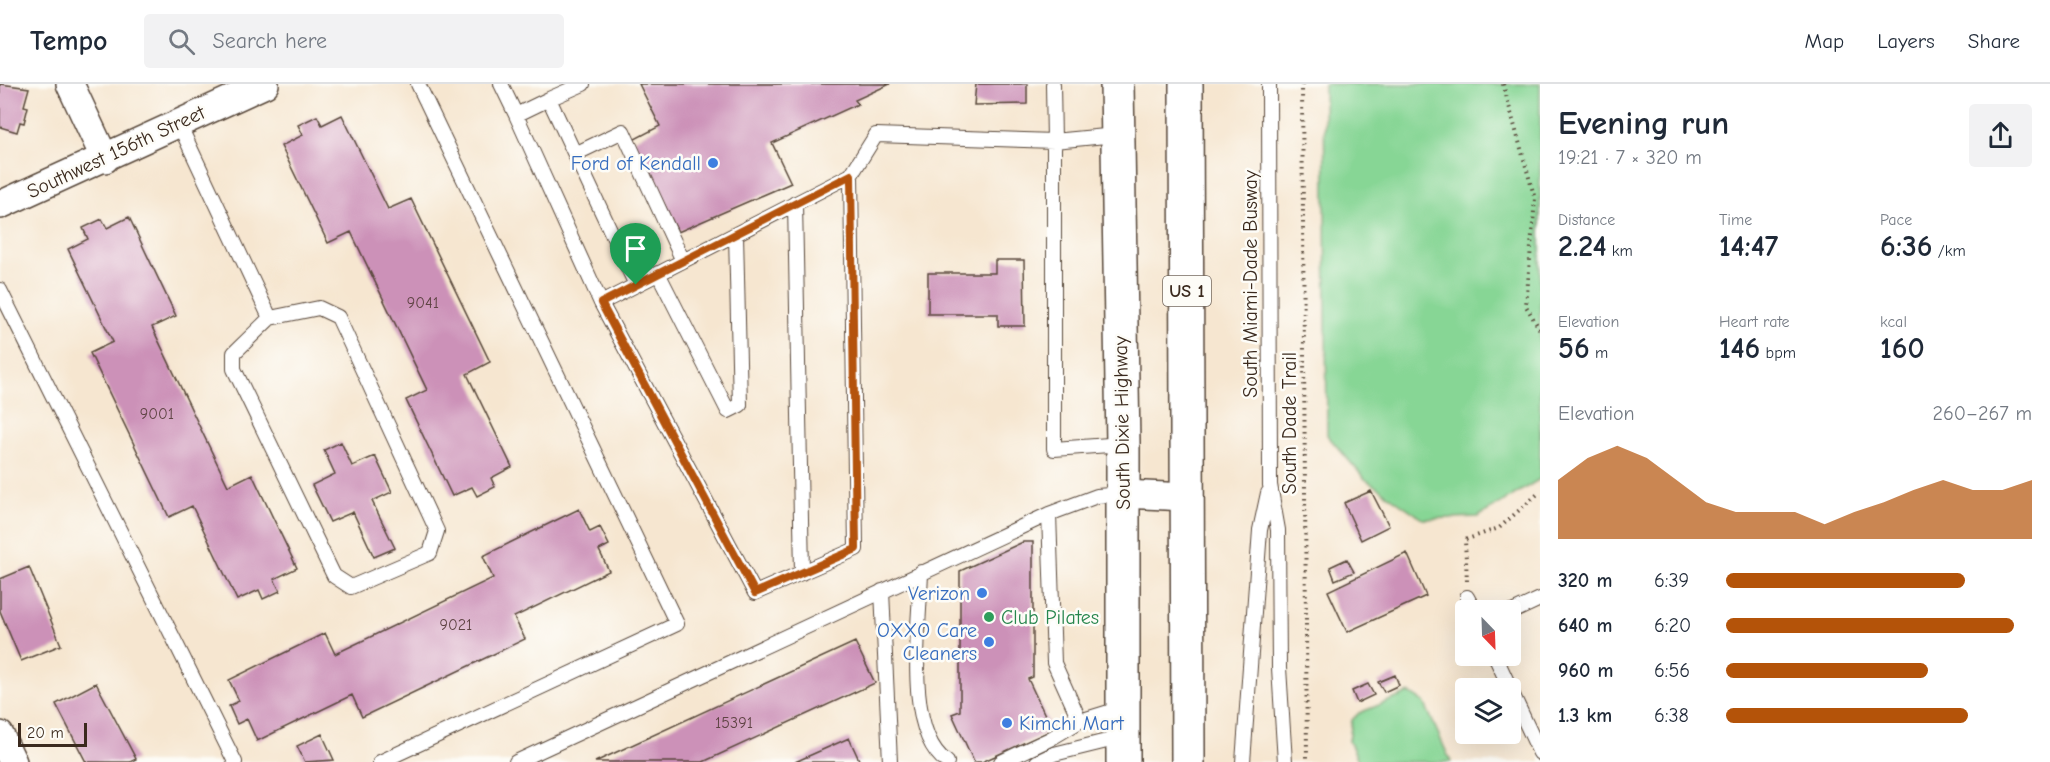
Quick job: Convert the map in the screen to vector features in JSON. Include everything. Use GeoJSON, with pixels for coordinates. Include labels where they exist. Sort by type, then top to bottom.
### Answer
{"type":"FeatureCollection","features":[{"type":"Feature","properties":{"kind":"highway","name":"South Dixie Highway"},"geometry":{"type":"LineString","coordinates":[[1117,84],[1116,135],[1123,444],[1123,736]]}},
{"type":"Feature","properties":{"kind":"highway","name":"US 1"},"geometry":{"type":"LineString","coordinates":[[1186,84],[1188,762]]}},
{"type":"Feature","properties":{"kind":"street"},"geometry":{"type":"LineString","coordinates":[[70,84],[105,159]]}},
{"type":"Feature","properties":{"kind":"street","name":"Southwest 156th Street"},"geometry":{"type":"LineString","coordinates":[[0,205],[265,84]]}},
{"type":"Feature","properties":{"kind":"street"},"geometry":{"type":"LineString","coordinates":[[1123,494],[1188,497]]}},
{"type":"Feature","properties":{"kind":"street"},"geometry":{"type":"LineString","coordinates":[[0,735],[13,762]]}},
{"type":"Feature","properties":{"kind":"lane"},"geometry":{"type":"LineString","coordinates":[[380,762],[677,624],[418,84]]}},
{"type":"Feature","properties":{"kind":"lane"},"geometry":{"type":"LineString","coordinates":[[501,84],[601,303],[755,593],[856,549],[851,175]]}},
{"type":"Feature","properties":{"kind":"lane"},"geometry":{"type":"LineString","coordinates":[[516,115],[583,84]]}},
{"type":"Feature","properties":{"kind":"lane"},"geometry":{"type":"LineString","coordinates":[[1053,84],[1054,449],[1123,444]]}},
{"type":"Feature","properties":{"kind":"lane","name":"South Miami-Dade Busway"},"geometry":{"type":"LineString","coordinates":[[1269,84],[1270,485],[1278,530],[1280,668],[1285,762]]}},
{"type":"Feature","properties":{"kind":"lane"},"geometry":{"type":"LineString","coordinates":[[549,99],[636,285]]}},
{"type":"Feature","properties":{"kind":"lane"},"geometry":{"type":"LineString","coordinates":[[179,124],[270,318]]}},
{"type":"Feature","properties":{"kind":"lane"},"geometry":{"type":"LineString","coordinates":[[575,154],[623,131],[683,261]]}},
{"type":"Feature","properties":{"kind":"lane"},"geometry":{"type":"LineString","coordinates":[[601,303],[851,175],[876,135],[1054,141],[1116,135]]}},
{"type":"Feature","properties":{"kind":"lane"},"geometry":{"type":"LineString","coordinates":[[795,203],[802,573]]}},
{"type":"Feature","properties":{"kind":"lane"},"geometry":{"type":"LineString","coordinates":[[658,273],[728,411],[740,405],[736,234]]}},
{"type":"Feature","properties":{"kind":"lane"},"geometry":{"type":"LineString","coordinates":[[0,290],[235,762]]}},
{"type":"Feature","properties":{"kind":"lane"},"geometry":{"type":"LineString","coordinates":[[319,308],[338,317],[437,531],[429,553],[351,587],[334,576],[234,369],[234,353],[270,318],[319,308]]}},
{"type":"Feature","properties":{"kind":"lane","name":"South Miami-Dade Busway"},"geometry":{"type":"LineString","coordinates":[[1243,762],[1260,530],[1270,485]]}},
{"type":"Feature","properties":{"kind":"lane"},"geometry":{"type":"LineString","coordinates":[[516,762],[1049,514],[1097,496],[1123,494]]}},
{"type":"Feature","properties":{"kind":"lane"},"geometry":{"type":"LineString","coordinates":[[1049,514],[1054,663],[1080,721],[1123,736]]}},
{"type":"Feature","properties":{"kind":"lane"},"geometry":{"type":"LineString","coordinates":[[921,572],[918,684],[922,720],[932,746],[947,762]]}},
{"type":"Feature","properties":{"kind":"lane"},"geometry":{"type":"LineString","coordinates":[[882,591],[890,762]]}},
{"type":"Feature","properties":{"kind":"lane"},"geometry":{"type":"LineString","coordinates":[[1521,608],[1540,599]]}},
{"type":"Feature","properties":{"kind":"lane"},"geometry":{"type":"LineString","coordinates":[[1521,712],[1540,753]]}},
{"type":"Feature","properties":{"kind":"lane"},"geometry":{"type":"LineString","coordinates":[[1001,762],[1050,739],[1080,721]]}},
{"type":"Feature","properties":{"kind":"lane"},"geometry":{"type":"LineString","coordinates":[[1037,762],[1054,754],[1123,736]]}},
{"type":"Feature","properties":{"kind":"path","name":"South Dade Trail"},"geometry":{"type":"LineString","coordinates":[[1302,84],[1307,762]]}},
{"type":"Feature","properties":{"kind":"path"},"geometry":{"type":"LineString","coordinates":[[1503,84],[1535,199],[1526,306],[1540,330]]}},
{"type":"Feature","properties":{"kind":"path"},"geometry":{"type":"LineString","coordinates":[[1467,597],[1465,540],[1499,528],[1540,492]]}},
{"type":"Feature","properties":{"kind":"green space"},"geometry":{"type":"Polygon","coordinates":[[[1324,84],[1540,84],[1540,479],[1478,517],[1423,519],[1365,479],[1327,435],[1324,84]]]}},
{"type":"Feature","properties":{"kind":"green space"},"geometry":{"type":"Polygon","coordinates":[[[1409,693],[1424,702],[1451,762],[1359,762],[1349,741],[1352,720],[1359,713],[1409,693]]]}},
{"type":"Feature","properties":{"kind":"building"},"geometry":{"type":"Polygon","coordinates":[[[0,84],[29,88],[24,106],[28,107],[24,123],[20,122],[17,132],[0,127],[0,84]]]}},
{"type":"Feature","properties":{"kind":"building","name":"Ford of Kendall"},"geometry":{"type":"Polygon","coordinates":[[[639,84],[890,84],[855,100],[858,104],[772,143],[791,183],[678,232],[633,140],[660,126],[639,84]]]}},
{"type":"Feature","properties":{"kind":"building"},"geometry":{"type":"Polygon","coordinates":[[[976,84],[1027,84],[1027,104],[974,105],[976,84]]]}},
{"type":"Feature","properties":{"kind":"building"},"geometry":{"type":"Polygon","coordinates":[[[342,115],[388,209],[411,199],[490,362],[467,374],[512,467],[491,478],[495,487],[477,496],[472,487],[452,496],[406,400],[427,390],[351,232],[328,243],[281,146],[303,135],[298,125],[317,116],[322,125],[342,115]]]}},
{"type":"Feature","properties":{"kind":"building"},"geometry":{"type":"Polygon","coordinates":[[[129,217],[176,316],[152,327],[228,486],[252,474],[297,568],[274,579],[280,591],[263,599],[259,590],[237,600],[192,506],[169,517],[90,353],[113,342],[68,249],[88,239],[83,228],[102,219],[107,228],[129,217]]]}},
{"type":"Feature","properties":{"kind":"building"},"geometry":{"type":"Polygon","coordinates":[[[995,260],[1024,260],[1025,326],[998,326],[998,314],[928,314],[928,273],[995,273],[995,260]]]}},
{"type":"Feature","properties":{"kind":"building"},"geometry":{"type":"Polygon","coordinates":[[[341,442],[352,466],[375,456],[392,492],[372,501],[395,548],[374,557],[353,512],[330,522],[312,485],[335,474],[324,450],[341,442]]]}},
{"type":"Feature","properties":{"kind":"building"},"geometry":{"type":"Polygon","coordinates":[[[1371,491],[1389,526],[1361,540],[1344,503],[1371,491]]]}},
{"type":"Feature","properties":{"kind":"building"},"geometry":{"type":"Polygon","coordinates":[[[579,509],[590,532],[600,527],[609,545],[599,550],[609,571],[514,617],[525,639],[362,717],[352,695],[257,741],[247,719],[237,724],[229,706],[239,701],[229,680],[325,633],[335,654],[493,578],[483,556],[579,509]]]}},
{"type":"Feature","properties":{"kind":"building"},"geometry":{"type":"Polygon","coordinates":[[[1023,542],[1033,542],[1033,677],[1028,679],[1052,730],[982,762],[974,762],[952,714],[960,711],[960,571],[1023,542]]]}},
{"type":"Feature","properties":{"kind":"building"},"geometry":{"type":"Polygon","coordinates":[[[1407,553],[1426,596],[1347,632],[1328,591],[1407,553]]]}},
{"type":"Feature","properties":{"kind":"building"},"geometry":{"type":"Polygon","coordinates":[[[1347,559],[1354,572],[1335,580],[1330,567],[1347,559]]]}},
{"type":"Feature","properties":{"kind":"building"},"geometry":{"type":"Polygon","coordinates":[[[29,567],[61,645],[21,661],[0,611],[0,579],[29,567]]]}},
{"type":"Feature","properties":{"kind":"building"},"geometry":{"type":"Polygon","coordinates":[[[855,642],[875,683],[703,762],[595,762],[855,642]]]}},
{"type":"Feature","properties":{"kind":"building"},"geometry":{"type":"Polygon","coordinates":[[[1395,675],[1399,685],[1384,692],[1378,682],[1395,675]]]}},
{"type":"Feature","properties":{"kind":"building"},"geometry":{"type":"Polygon","coordinates":[[[96,683],[136,759],[130,762],[86,762],[56,704],[96,683]]]}},
{"type":"Feature","properties":{"kind":"building"},"geometry":{"type":"Polygon","coordinates":[[[1368,684],[1374,695],[1357,703],[1352,691],[1368,684]]]}},
{"type":"Feature","properties":{"kind":"building"},"geometry":{"type":"Polygon","coordinates":[[[322,734],[334,760],[305,762],[297,746],[322,734]]]}},
{"type":"Feature","properties":{"kind":"building"},"geometry":{"type":"Polygon","coordinates":[[[849,738],[860,762],[795,762],[849,738]]]}},
{"type":"Feature","properties":{"kind":"place","name":"Ford of Kendall"},"geometry":{"type":"Point","coordinates":[713,163]}},
{"type":"Feature","properties":{"kind":"place","name":"Verizon"},"geometry":{"type":"Point","coordinates":[982,593]}},
{"type":"Feature","properties":{"kind":"place","name":"Club Pilates"},"geometry":{"type":"Point","coordinates":[989,617]}},
{"type":"Feature","properties":{"kind":"place","name":"OXXO Care Cleaners"},"geometry":{"type":"Point","coordinates":[989,642]}},
{"type":"Feature","properties":{"kind":"place","name":"Kimchi Mart"},"geometry":{"type":"Point","coordinates":[1007,723]}},
{"type":"Feature","properties":{"kind":"route"},"geometry":{"type":"LineString","coordinates":[[851,175],[856,549],[755,593],[601,303],[636,285],[851,175]]}}]}
